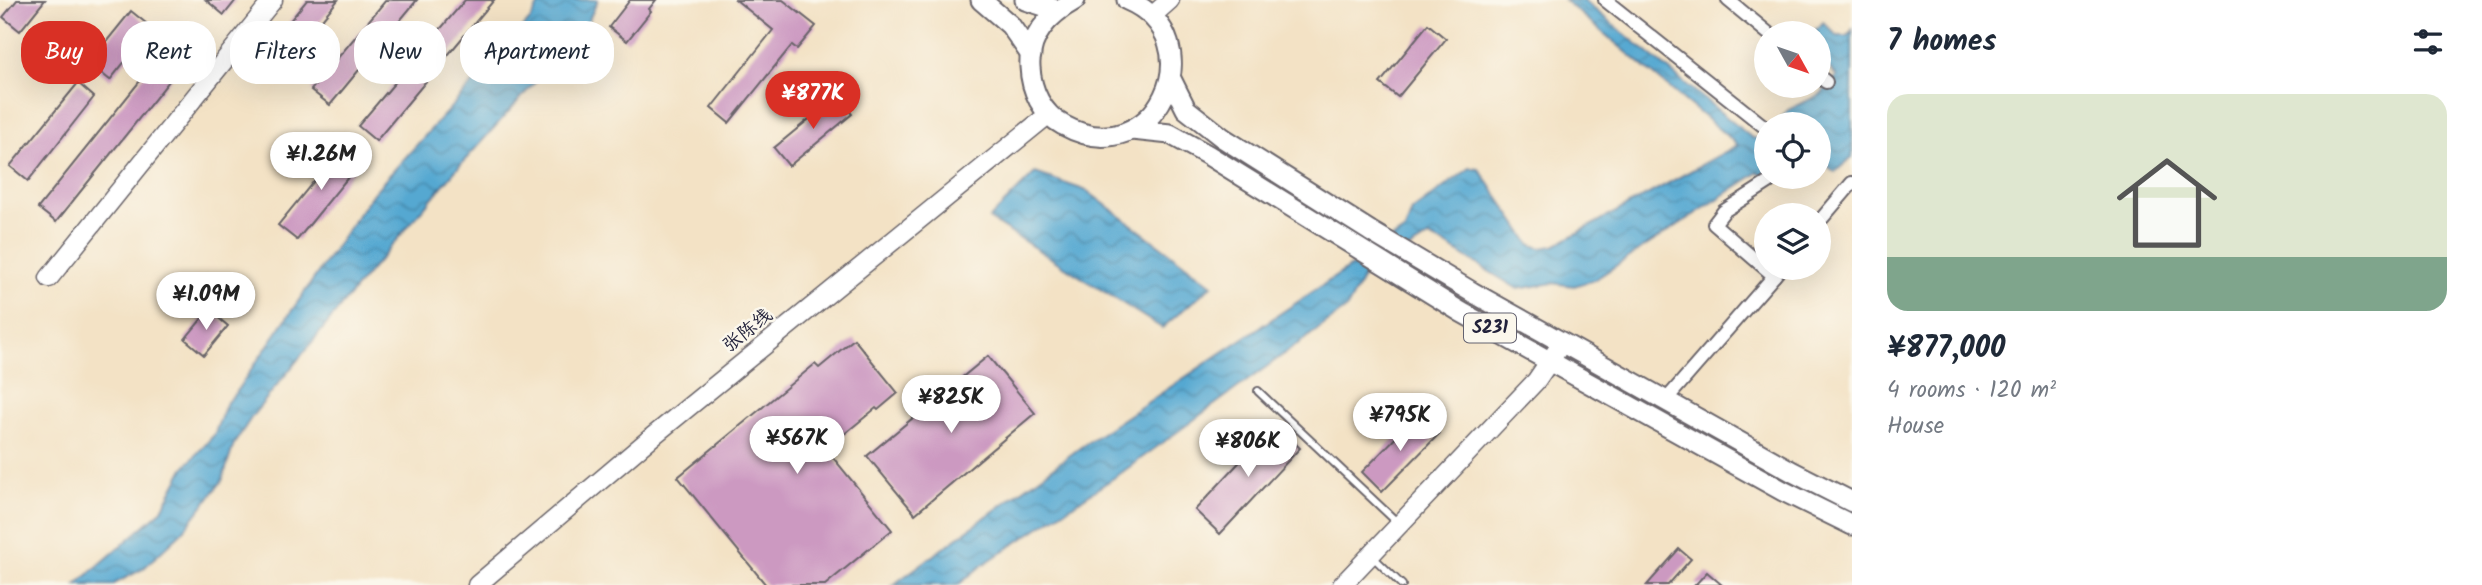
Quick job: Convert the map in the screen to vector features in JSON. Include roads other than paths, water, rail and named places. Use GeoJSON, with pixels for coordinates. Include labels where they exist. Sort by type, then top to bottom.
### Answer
{"type":"FeatureCollection","features":[{"type":"Feature","properties":{"kind":"main road"},"geometry":{"type":"LineString","coordinates":[[49,278],[273,0]]}},
{"type":"Feature","properties":{"kind":"main road"},"geometry":{"type":"LineString","coordinates":[[981,0],[1010,25],[1031,55]]}},
{"type":"Feature","properties":{"kind":"main road"},"geometry":{"type":"LineString","coordinates":[[1025,0],[1056,10]]}},
{"type":"Feature","properties":{"kind":"main road"},"geometry":{"type":"LineString","coordinates":[[1075,0],[1056,10],[1041,27],[1031,55],[1032,85],[1040,104],[1056,122],[1078,134],[1098,137],[1116,136],[1147,120],[1163,102],[1171,79],[1170,48],[1162,28],[1152,16],[1128,0]]}},
{"type":"Feature","properties":{"kind":"main road"},"geometry":{"type":"LineString","coordinates":[[1152,16],[1170,0]]}},
{"type":"Feature","properties":{"kind":"main road","name":"S231"},"geometry":{"type":"LineString","coordinates":[[1171,79],[1186,109],[1223,138],[1381,238],[1665,401],[1852,502]]}},
{"type":"Feature","properties":{"kind":"main road","name":"张陈线"},"geometry":{"type":"LineString","coordinates":[[477,585],[653,436],[1049,114]]}},
{"type":"Feature","properties":{"kind":"main road","name":"S231"},"geometry":{"type":"LineString","coordinates":[[1132,130],[1170,134],[1416,284],[1550,361],[1783,491],[1852,525]]}},
{"type":"Feature","properties":{"kind":"main road"},"geometry":{"type":"LineString","coordinates":[[1342,585],[1536,381],[1562,343]]}},
{"type":"Feature","properties":{"kind":"street"},"geometry":{"type":"LineString","coordinates":[[1605,0],[1754,118]]}},
{"type":"Feature","properties":{"kind":"street"},"geometry":{"type":"LineString","coordinates":[[1728,0],[1754,21]]}},
{"type":"Feature","properties":{"kind":"street"},"geometry":{"type":"LineString","coordinates":[[1831,208],[1852,183]]}},
{"type":"Feature","properties":{"kind":"street"},"geometry":{"type":"LineString","coordinates":[[1754,254],[1714,224],[1724,211],[1758,189]]}},
{"type":"Feature","properties":{"kind":"street"},"geometry":{"type":"LineString","coordinates":[[1665,401],[1770,280]]}},
{"type":"Feature","properties":{"kind":"lane"},"geometry":{"type":"LineString","coordinates":[[1258,391],[1399,524]]}},
{"type":"Feature","properties":{"kind":"lane"},"geometry":{"type":"LineString","coordinates":[[1371,554],[1402,585]]}},
{"type":"Feature","properties":{"kind":"water"},"geometry":{"type":"Polygon","coordinates":[[[541,0],[598,0],[588,21],[529,21],[541,0]]]}},
{"type":"Feature","properties":{"kind":"water"},"geometry":{"type":"Polygon","coordinates":[[[1564,0],[1583,0],[1754,138],[1754,175],[1594,280],[1574,286],[1553,283],[1518,289],[1429,237],[1364,276],[1347,308],[1121,473],[981,566],[958,585],[893,585],[1081,447],[1405,230],[1412,211],[1470,168],[1479,169],[1530,244],[1540,248],[1554,246],[1738,145],[1564,0]]]}},
{"type":"Feature","properties":{"kind":"water"},"geometry":{"type":"Polygon","coordinates":[[[1831,30],[1837,36],[1848,36],[1852,30],[1852,157],[1835,172],[1831,169],[1831,112],[1786,112],[1813,98],[1831,98],[1831,83],[1837,76],[1831,70],[1831,30]]]}},
{"type":"Feature","properties":{"kind":"water"},"geometry":{"type":"Polygon","coordinates":[[[472,84],[534,84],[359,284],[253,415],[234,444],[222,481],[183,531],[143,569],[112,585],[76,585],[161,511],[184,468],[214,435],[227,402],[373,193],[472,84]]]}},
{"type":"Feature","properties":{"kind":"water"},"geometry":{"type":"Polygon","coordinates":[[[1035,173],[1087,191],[1212,285],[1162,328],[989,219],[1035,173]]]}}]}
